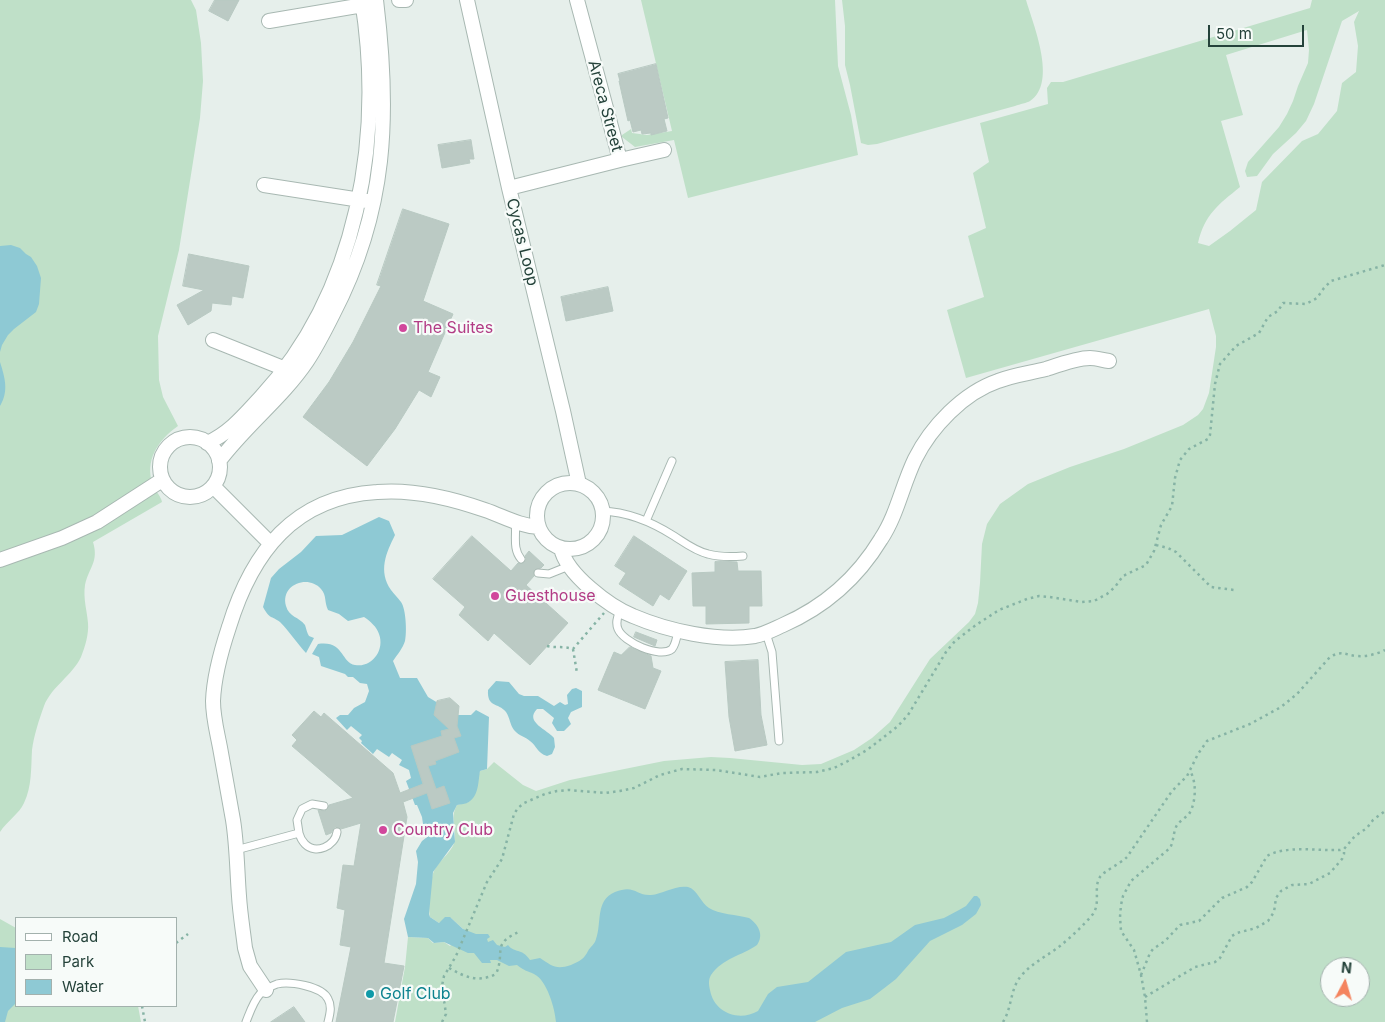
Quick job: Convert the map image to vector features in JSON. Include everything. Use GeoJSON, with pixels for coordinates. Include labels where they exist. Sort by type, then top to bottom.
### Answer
{"type":"FeatureCollection","features":[{"type":"Feature","properties":{"kind":"street"},"geometry":{"type":"LineString","coordinates":[[399,0],[406,0]]}},
{"type":"Feature","properties":{"kind":"street","name":"Cycas Loop"},"geometry":{"type":"LineString","coordinates":[[467,0],[579,484]]}},
{"type":"Feature","properties":{"kind":"street","name":"Areca Street"},"geometry":{"type":"LineString","coordinates":[[509,188],[620,160],[577,0]]}},
{"type":"Feature","properties":{"kind":"street"},"geometry":{"type":"LineString","coordinates":[[269,21],[368,1]]}},
{"type":"Feature","properties":{"kind":"street"},"geometry":{"type":"LineString","coordinates":[[219,461],[291,371],[331,287],[349,240],[359,200],[368,137],[370,100],[366,36],[368,1]]}},
{"type":"Feature","properties":{"kind":"street"},"geometry":{"type":"LineString","coordinates":[[207,443],[227,432],[318,344],[347,285],[364,239],[374,202],[381,150],[384,104],[380,33],[368,1]]}},
{"type":"Feature","properties":{"kind":"street"},"geometry":{"type":"LineString","coordinates":[[620,160],[664,150]]}},
{"type":"Feature","properties":{"kind":"street"},"geometry":{"type":"LineString","coordinates":[[264,185],[374,202]]}},
{"type":"Feature","properties":{"kind":"street"},"geometry":{"type":"LineString","coordinates":[[213,340],[291,371]]}},
{"type":"Feature","properties":{"kind":"street"},"geometry":{"type":"LineString","coordinates":[[561,548],[569,566],[616,607],[647,622],[678,630],[726,637],[755,636],[766,633],[798,619],[816,607],[838,591],[858,571],[878,544],[892,520],[910,472],[924,443],[941,422],[967,397],[983,387],[1007,378],[1088,358],[1108,360]]}},
{"type":"Feature","properties":{"kind":"street"},"geometry":{"type":"LineString","coordinates":[[188,437],[198,438],[207,443],[213,448],[219,461],[220,470],[214,486],[206,493],[196,497],[176,494],[162,480],[159,470],[160,460],[170,444],[188,437]]}},
{"type":"Feature","properties":{"kind":"street"},"geometry":{"type":"LineString","coordinates":[[0,560],[62,538],[97,522],[162,480]]}},
{"type":"Feature","properties":{"kind":"street"},"geometry":{"type":"LineString","coordinates":[[568,483],[579,484],[594,493],[599,500],[602,511],[601,528],[596,536],[590,543],[571,549],[561,548],[547,540],[539,527],[537,517],[538,507],[550,490],[558,485],[568,483]]}},
{"type":"Feature","properties":{"kind":"street"},"geometry":{"type":"LineString","coordinates":[[214,486],[270,543]]}},
{"type":"Feature","properties":{"kind":"street"},"geometry":{"type":"LineString","coordinates":[[266,990],[250,966],[245,948],[233,822],[214,717],[215,682],[224,640],[248,577],[270,543],[286,527],[319,506],[343,498],[375,492],[406,492],[458,501],[529,527],[539,527]]}},
{"type":"Feature","properties":{"kind":"lane"},"geometry":{"type":"LineString","coordinates":[[646,521],[672,461]]}},
{"type":"Feature","properties":{"kind":"lane"},"geometry":{"type":"LineString","coordinates":[[602,511],[621,512],[646,521],[707,554],[742,556]]}},
{"type":"Feature","properties":{"kind":"lane"},"geometry":{"type":"LineString","coordinates":[[515,522],[515,545],[517,554],[521,559]]}},
{"type":"Feature","properties":{"kind":"lane"},"geometry":{"type":"LineString","coordinates":[[538,573],[550,574],[569,566]]}},
{"type":"Feature","properties":{"kind":"lane"},"geometry":{"type":"LineString","coordinates":[[616,607],[616,622],[621,634],[632,643],[653,651],[662,653],[671,649],[675,645],[678,630]]}},
{"type":"Feature","properties":{"kind":"lane"},"geometry":{"type":"LineString","coordinates":[[766,633],[772,652],[779,741]]}},
{"type":"Feature","properties":{"kind":"lane"},"geometry":{"type":"LineString","coordinates":[[324,806],[312,804],[302,809],[297,820],[299,833],[305,844],[310,848],[320,849],[333,842],[337,832]]}},
{"type":"Feature","properties":{"kind":"lane"},"geometry":{"type":"LineString","coordinates":[[236,850],[299,833]]}},
{"type":"Feature","properties":{"kind":"lane"},"geometry":{"type":"LineString","coordinates":[[246,1022],[254,1002],[266,990],[279,983],[321,990],[329,1000],[328,1022]]}},
{"type":"Feature","properties":{"kind":"path"},"geometry":{"type":"LineString","coordinates":[[442,1022],[446,1014],[443,980],[468,930],[487,882],[502,859],[514,814],[524,803],[557,791],[569,790],[604,793],[634,788],[660,775],[682,769],[716,770],[760,777],[782,773],[817,772],[834,768],[867,750],[908,716],[946,652],[955,641],[976,625],[999,610],[1027,599],[1050,597],[1087,602],[1100,598],[1115,587],[1123,576],[1146,565],[1156,545],[1161,525],[1172,506],[1175,478],[1180,460],[1189,449],[1208,439],[1210,435],[1215,380],[1221,362],[1236,346],[1259,332],[1268,317],[1278,311],[1283,304],[1306,304],[1317,298],[1331,281],[1385,264]]}},
{"type":"Feature","properties":{"kind":"path"},"geometry":{"type":"LineString","coordinates":[[1156,545],[1176,552],[1211,587],[1234,590]]}},
{"type":"Feature","properties":{"kind":"path"},"geometry":{"type":"LineString","coordinates":[[573,649],[616,607]]}},
{"type":"Feature","properties":{"kind":"path"},"geometry":{"type":"LineString","coordinates":[[547,646],[554,648],[566,646],[573,649]]}},
{"type":"Feature","properties":{"kind":"path"},"geometry":{"type":"LineString","coordinates":[[573,649],[578,673]]}},
{"type":"Feature","properties":{"kind":"path"},"geometry":{"type":"LineString","coordinates":[[1003,1022],[1010,1007],[1014,989],[1021,976],[1044,956],[1060,946],[1091,916],[1097,905],[1100,875],[1120,864],[1127,857],[1168,795],[1190,771],[1207,741],[1250,724],[1281,707],[1297,694],[1330,657],[1341,652],[1358,656],[1385,650]]}},
{"type":"Feature","properties":{"kind":"path"},"geometry":{"type":"LineString","coordinates":[[1147,1022],[1145,997],[1134,950],[1121,931],[1121,905],[1123,896],[1131,881],[1170,848],[1176,826],[1189,813],[1194,800],[1195,790],[1193,776],[1190,771]]}},
{"type":"Feature","properties":{"kind":"path"},"geometry":{"type":"LineString","coordinates":[[1145,997],[1195,968],[1215,962],[1220,958],[1232,936],[1256,928],[1268,921],[1274,912],[1276,898],[1281,891],[1292,885],[1309,884],[1330,873],[1342,859],[1344,849],[1355,836],[1385,811]]}},
{"type":"Feature","properties":{"kind":"path"},"geometry":{"type":"LineString","coordinates":[[1141,975],[1150,953],[1154,949],[1165,942],[1180,926],[1199,922],[1222,898],[1247,887],[1267,856],[1302,849],[1344,849]]}},
{"type":"Feature","properties":{"kind":"path"},"geometry":{"type":"LineString","coordinates":[[448,968],[475,979],[490,977],[497,972],[501,943],[508,936],[521,930]]}},
{"type":"Feature","properties":{"kind":"path"},"geometry":{"type":"LineString","coordinates":[[178,942],[188,934]]}},
{"type":"Feature","properties":{"kind":"path"},"geometry":{"type":"LineString","coordinates":[[142,1007],[146,1022]]}},
{"type":"Feature","properties":{"kind":"green space"},"geometry":{"type":"Polygon","coordinates":[[[0,0],[191,0],[196,10],[201,43],[203,81],[200,118],[179,250],[158,336],[159,380],[163,397],[178,426],[159,444],[150,468],[154,487],[162,502],[93,542],[95,555],[85,585],[88,627],[84,649],[73,670],[52,693],[44,706],[33,744],[31,777],[27,797],[19,811],[0,832],[0,0]]]}},
{"type":"Feature","properties":{"kind":"green space"},"geometry":{"type":"Polygon","coordinates":[[[641,0],[835,0],[838,66],[851,115],[858,155],[688,198],[674,140],[635,147],[622,137],[631,129],[632,133],[647,135],[672,131],[641,0]]]}},
{"type":"Feature","properties":{"kind":"green space"},"geometry":{"type":"Polygon","coordinates":[[[842,0],[1026,0],[1038,38],[1043,67],[1042,81],[1038,92],[1030,101],[1015,106],[877,144],[868,145],[861,143],[845,65],[845,26],[842,0]]]}},
{"type":"Feature","properties":{"kind":"green space"},"geometry":{"type":"Polygon","coordinates":[[[1312,0],[1385,0],[1385,1022],[395,1022],[405,967],[408,937],[428,938],[433,943],[444,942],[450,946],[463,929],[451,918],[439,923],[430,917],[430,887],[434,871],[454,843],[455,809],[457,805],[469,802],[471,799],[480,771],[487,769],[494,762],[523,785],[536,791],[570,780],[664,761],[711,757],[802,765],[821,764],[854,750],[872,738],[890,722],[930,659],[975,614],[980,583],[982,544],[987,524],[1000,504],[1028,484],[1183,425],[1198,415],[1203,409],[1209,393],[1216,347],[1216,336],[1209,309],[966,378],[947,310],[984,297],[968,236],[986,228],[973,173],[989,162],[980,123],[1048,104],[1047,88],[1051,82],[1063,82],[1310,8],[1312,0]],[[1359,11],[1342,21],[1314,104],[1306,121],[1273,154],[1257,176],[1247,177],[1245,171],[1248,162],[1279,127],[1293,101],[1308,63],[1307,30],[1226,55],[1243,115],[1221,121],[1240,187],[1213,211],[1204,225],[1198,243],[1209,246],[1256,210],[1262,182],[1302,141],[1318,134],[1337,111],[1342,83],[1356,72],[1358,46],[1354,22],[1359,11]]]}},
{"type":"Feature","properties":{"kind":"green space"},"geometry":{"type":"Polygon","coordinates":[[[0,919],[15,927],[15,1007],[138,1007],[141,1022],[0,1022],[0,919]]]}},
{"type":"Feature","properties":{"kind":"water"},"geometry":{"type":"Polygon","coordinates":[[[11,245],[20,248],[31,257],[37,266],[41,278],[39,304],[36,312],[8,335],[0,352],[0,246],[11,245]]]}},
{"type":"Feature","properties":{"kind":"water"},"geometry":{"type":"Polygon","coordinates":[[[0,362],[5,379],[5,390],[0,406],[0,362]]]}},
{"type":"Feature","properties":{"kind":"water"},"geometry":{"type":"Polygon","coordinates":[[[379,517],[389,521],[395,535],[386,555],[384,569],[387,583],[403,605],[405,615],[405,641],[393,661],[400,678],[417,678],[428,697],[458,715],[471,715],[476,710],[489,717],[487,769],[480,771],[475,796],[468,803],[457,805],[453,813],[455,842],[433,872],[429,914],[430,917],[439,923],[445,917],[450,917],[463,929],[476,934],[488,934],[490,937],[487,939],[488,942],[493,940],[497,945],[505,947],[508,945],[524,953],[530,960],[540,958],[551,965],[562,967],[581,960],[595,942],[604,900],[615,892],[627,889],[651,895],[678,887],[688,887],[694,890],[709,908],[749,918],[759,930],[760,938],[757,945],[721,965],[709,979],[712,998],[717,1005],[728,1013],[743,1016],[758,1011],[768,994],[777,987],[808,982],[846,952],[891,942],[915,925],[944,918],[959,910],[966,906],[974,896],[980,899],[981,905],[976,914],[962,925],[930,941],[896,979],[870,999],[842,1008],[815,1022],[556,1022],[552,1003],[546,988],[539,977],[534,974],[517,965],[509,966],[497,960],[490,960],[491,963],[482,963],[474,953],[468,953],[444,942],[434,943],[428,938],[408,937],[404,919],[416,884],[418,862],[416,851],[422,841],[437,828],[423,824],[422,817],[417,805],[415,805],[406,781],[411,778],[409,770],[399,765],[402,760],[392,753],[389,757],[377,749],[373,754],[361,743],[362,741],[359,738],[362,735],[351,726],[347,730],[336,718],[340,715],[348,715],[354,708],[365,702],[369,691],[367,684],[360,683],[353,677],[348,677],[345,674],[321,666],[319,657],[312,654],[318,644],[333,645],[350,663],[355,665],[367,664],[379,652],[380,640],[378,631],[364,617],[348,621],[339,614],[328,610],[323,592],[316,585],[309,582],[296,584],[287,592],[286,606],[292,615],[305,625],[309,636],[314,638],[306,653],[280,622],[269,616],[263,607],[271,578],[316,536],[342,535],[379,517]]]}},
{"type":"Feature","properties":{"kind":"water"},"geometry":{"type":"Polygon","coordinates":[[[496,681],[509,682],[519,694],[538,696],[554,706],[560,702],[565,705],[568,704],[567,695],[572,689],[576,688],[582,691],[582,707],[571,712],[568,718],[571,724],[564,731],[557,731],[552,723],[554,718],[543,709],[537,709],[534,714],[535,722],[554,738],[555,747],[552,754],[544,755],[528,739],[516,732],[506,712],[489,700],[488,690],[496,681]]]}},
{"type":"Feature","properties":{"kind":"water"},"geometry":{"type":"Polygon","coordinates":[[[0,947],[15,948],[15,1004],[8,1011],[5,1022],[0,1022],[0,947]]]}},
{"type":"Feature","properties":{"kind":"building"},"geometry":{"type":"Polygon","coordinates":[[[215,0],[239,0],[228,21],[209,11],[215,0]]]}},
{"type":"Feature","properties":{"kind":"building"},"geometry":{"type":"Polygon","coordinates":[[[656,64],[668,118],[664,119],[667,131],[651,135],[651,133],[642,134],[641,130],[633,132],[630,120],[628,121],[618,74],[656,64]]]}},
{"type":"Feature","properties":{"kind":"building"},"geometry":{"type":"Polygon","coordinates":[[[471,140],[474,159],[469,159],[470,163],[442,168],[438,145],[471,140]]]}},
{"type":"Feature","properties":{"kind":"building","name":"The Suites"},"geometry":{"type":"Polygon","coordinates":[[[403,209],[449,224],[423,301],[453,314],[428,372],[440,377],[431,397],[419,390],[395,429],[367,466],[303,417],[329,382],[353,342],[381,286],[377,285],[403,209]]]}},
{"type":"Feature","properties":{"kind":"building"},"geometry":{"type":"Polygon","coordinates":[[[189,254],[249,266],[243,298],[232,296],[231,305],[212,303],[211,311],[188,325],[177,305],[204,290],[183,286],[189,254]]]}},
{"type":"Feature","properties":{"kind":"building"},"geometry":{"type":"Polygon","coordinates":[[[608,287],[613,311],[566,321],[561,297],[608,287]]]}},
{"type":"Feature","properties":{"kind":"building","name":"Guesthouse"},"geometry":{"type":"Polygon","coordinates":[[[472,536],[511,571],[518,563],[524,563],[525,556],[529,551],[544,565],[534,570],[534,576],[526,585],[568,623],[530,665],[494,633],[488,641],[459,615],[465,607],[433,579],[472,536]]]}},
{"type":"Feature","properties":{"kind":"building"},"geometry":{"type":"Polygon","coordinates":[[[634,536],[687,571],[669,600],[660,594],[653,606],[619,584],[626,573],[615,566],[634,536]]]}},
{"type":"Feature","properties":{"kind":"building"},"geometry":{"type":"Polygon","coordinates":[[[715,562],[737,562],[738,571],[761,571],[762,606],[749,606],[749,623],[706,624],[706,606],[693,606],[692,573],[715,572],[715,562]]]}},
{"type":"Feature","properties":{"kind":"building"},"geometry":{"type":"Polygon","coordinates":[[[636,632],[657,640],[655,646],[634,637],[636,632]]]}},
{"type":"Feature","properties":{"kind":"building"},"geometry":{"type":"Polygon","coordinates":[[[630,647],[651,656],[653,668],[661,671],[645,709],[598,690],[614,652],[621,655],[630,647]]]}},
{"type":"Feature","properties":{"kind":"building"},"geometry":{"type":"Polygon","coordinates":[[[758,660],[761,715],[767,745],[735,751],[729,717],[725,662],[758,660]]]}},
{"type":"Feature","properties":{"kind":"building","name":"Country Club"},"geometry":{"type":"Polygon","coordinates":[[[450,698],[459,706],[457,726],[461,736],[454,738],[459,752],[435,761],[436,764],[428,766],[436,789],[444,786],[450,803],[432,809],[427,793],[403,802],[407,817],[384,963],[404,966],[393,1022],[336,1022],[351,947],[340,945],[345,910],[337,908],[343,865],[354,866],[361,823],[341,829],[335,827],[331,833],[326,835],[318,810],[325,811],[329,805],[353,798],[292,746],[297,740],[292,735],[314,711],[321,717],[324,713],[393,773],[400,793],[423,784],[411,746],[442,736],[441,731],[449,729],[434,715],[437,701],[450,698]]]}},
{"type":"Feature","properties":{"kind":"building"},"geometry":{"type":"Polygon","coordinates":[[[294,1007],[305,1022],[271,1022],[294,1007]]]}},
{"type":"Feature","properties":{"kind":"place","name":"The Suites"},"geometry":{"type":"Point","coordinates":[403,328]}},
{"type":"Feature","properties":{"kind":"place","name":"Guesthouse"},"geometry":{"type":"Point","coordinates":[495,596]}},
{"type":"Feature","properties":{"kind":"place","name":"Country Club"},"geometry":{"type":"Point","coordinates":[383,830]}},
{"type":"Feature","properties":{"kind":"place","name":"Golf Club"},"geometry":{"type":"Point","coordinates":[370,994]}}]}
